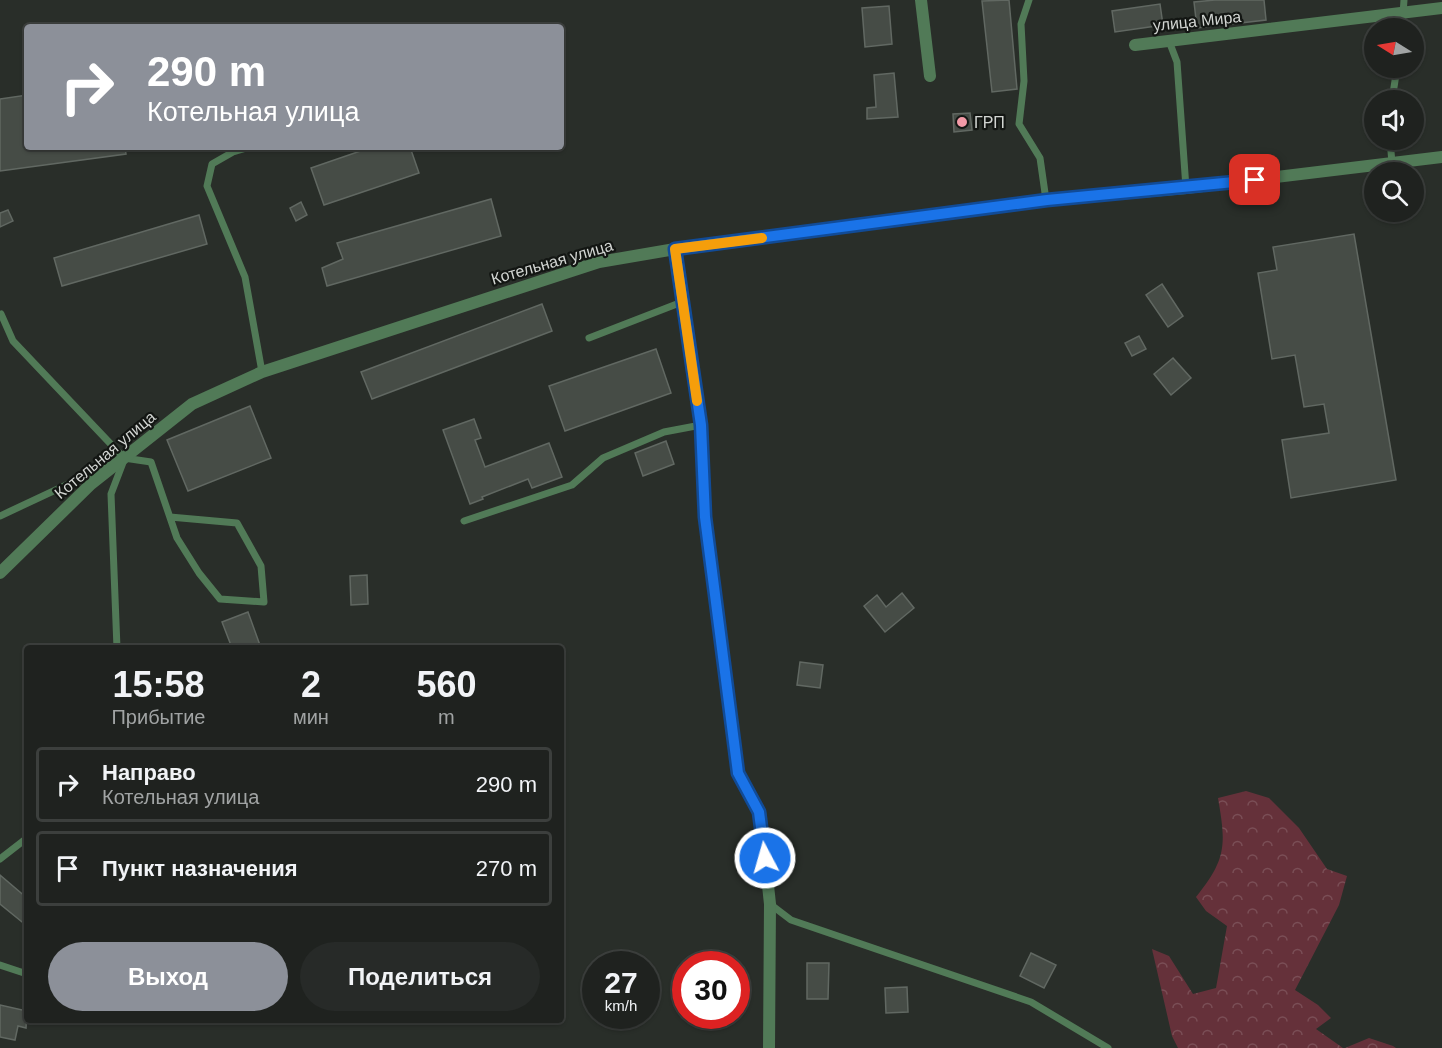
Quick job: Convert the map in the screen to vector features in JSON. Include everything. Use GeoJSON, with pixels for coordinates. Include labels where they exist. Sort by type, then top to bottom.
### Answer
{"type":"FeatureCollection","features":[{"type":"Feature","properties":{"kind":"street"},"geometry":{"type":"LineString","coordinates":[[921,0],[930,76]]}},
{"type":"Feature","properties":{"kind":"street","name":"улица Мира"},"geometry":{"type":"LineString","coordinates":[[1135,45],[1442,9]]}},
{"type":"Feature","properties":{"kind":"street","name":"Котельная улица"},"geometry":{"type":"LineString","coordinates":[[1400,162],[1442,157]]}},
{"type":"Feature","properties":{"kind":"street","name":"Котельная улица"},"geometry":{"type":"LineString","coordinates":[[0,573],[91,484],[192,404],[262,372],[599,262],[675,249],[1047,200],[1186,188],[1364,166]]}},
{"type":"Feature","properties":{"kind":"street"},"geometry":{"type":"LineString","coordinates":[[675,249],[701,425],[705,517],[738,773],[759,812],[770,904],[769,1048]]}},
{"type":"Feature","properties":{"kind":"lane"},"geometry":{"type":"LineString","coordinates":[[1029,0],[1021,24],[1024,81],[1019,124],[1040,158],[1047,200]]}},
{"type":"Feature","properties":{"kind":"lane"},"geometry":{"type":"LineString","coordinates":[[1404,0],[1404,18]]}},
{"type":"Feature","properties":{"kind":"lane"},"geometry":{"type":"LineString","coordinates":[[1170,40],[1177,62],[1186,188]]}},
{"type":"Feature","properties":{"kind":"lane"},"geometry":{"type":"LineString","coordinates":[[240,150],[212,164],[207,186],[245,277],[262,372]]}},
{"type":"Feature","properties":{"kind":"lane"},"geometry":{"type":"LineString","coordinates":[[589,338],[682,302]]}},
{"type":"Feature","properties":{"kind":"lane"},"geometry":{"type":"LineString","coordinates":[[1,314],[13,341],[124,458]]}},
{"type":"Feature","properties":{"kind":"lane"},"geometry":{"type":"LineString","coordinates":[[464,521],[572,485],[603,458],[664,432],[701,425]]}},
{"type":"Feature","properties":{"kind":"lane"},"geometry":{"type":"LineString","coordinates":[[117,645],[111,494],[124,458]]}},
{"type":"Feature","properties":{"kind":"lane"},"geometry":{"type":"LineString","coordinates":[[0,516],[124,458],[151,462],[170,517],[177,537],[220,599],[264,602],[261,566],[237,523],[170,517]]}},
{"type":"Feature","properties":{"kind":"lane"},"geometry":{"type":"LineString","coordinates":[[0,860],[24,840]]}},
{"type":"Feature","properties":{"kind":"lane"},"geometry":{"type":"LineString","coordinates":[[770,904],[791,920],[1031,1002],[1108,1048]]}},
{"type":"Feature","properties":{"kind":"lane"},"geometry":{"type":"LineString","coordinates":[[0,965],[24,973]]}},
{"type":"Feature","properties":{"kind":"green space"},"geometry":{"type":"Polygon","coordinates":[[[1246,791],[1269,798],[1299,828],[1327,869],[1347,876],[1339,905],[1295,990],[1318,1005],[1331,1018],[1316,1029],[1343,1048],[1178,1048],[1172,1036],[1152,949],[1169,956],[1193,994],[1216,988],[1227,926],[1206,911],[1196,897],[1214,872],[1222,850],[1218,798],[1246,791]]]}},
{"type":"Feature","properties":{"kind":"green space"},"geometry":{"type":"Polygon","coordinates":[[[1369,1038],[1393,1046],[1396,1048],[1345,1048],[1369,1038]]]}},
{"type":"Feature","properties":{"kind":"building"},"geometry":{"type":"Polygon","coordinates":[[[1009,0],[1017,89],[992,92],[982,1],[1009,0]]]}},
{"type":"Feature","properties":{"kind":"building"},"geometry":{"type":"Polygon","coordinates":[[[1264,0],[1266,20],[1197,28],[1194,2],[1264,0]]]}},
{"type":"Feature","properties":{"kind":"building"},"geometry":{"type":"Polygon","coordinates":[[[1160,4],[1163,25],[1115,32],[1112,11],[1160,4]]]}},
{"type":"Feature","properties":{"kind":"building"},"geometry":{"type":"Polygon","coordinates":[[[889,6],[892,44],[865,47],[862,8],[889,6]]]}},
{"type":"Feature","properties":{"kind":"building"},"geometry":{"type":"Polygon","coordinates":[[[894,73],[898,117],[867,119],[867,108],[876,107],[874,75],[894,73]]]}},
{"type":"Feature","properties":{"kind":"building"},"geometry":{"type":"Polygon","coordinates":[[[24,95],[24,150],[125,150],[126,154],[0,171],[0,99],[24,95]]]}},
{"type":"Feature","properties":{"kind":"building","name":"ГРП"},"geometry":{"type":"Polygon","coordinates":[[[970,113],[972,130],[954,132],[953,114],[970,113]]]}},
{"type":"Feature","properties":{"kind":"building"},"geometry":{"type":"Polygon","coordinates":[[[363,150],[411,150],[419,173],[324,205],[311,168],[363,150]]]}},
{"type":"Feature","properties":{"kind":"building"},"geometry":{"type":"Polygon","coordinates":[[[491,199],[501,236],[327,286],[322,268],[343,259],[337,243],[491,199]]]}},
{"type":"Feature","properties":{"kind":"building"},"geometry":{"type":"Polygon","coordinates":[[[301,202],[307,215],[296,221],[290,208],[301,202]]]}},
{"type":"Feature","properties":{"kind":"building"},"geometry":{"type":"Polygon","coordinates":[[[8,210],[13,221],[0,227],[0,213],[8,210]]]}},
{"type":"Feature","properties":{"kind":"building"},"geometry":{"type":"Polygon","coordinates":[[[199,215],[207,244],[62,286],[54,258],[199,215]]]}},
{"type":"Feature","properties":{"kind":"building"},"geometry":{"type":"Polygon","coordinates":[[[1354,234],[1396,480],[1291,498],[1282,440],[1329,433],[1324,404],[1304,407],[1295,355],[1272,359],[1258,273],[1277,270],[1273,247],[1354,234]]]}},
{"type":"Feature","properties":{"kind":"building"},"geometry":{"type":"Polygon","coordinates":[[[1162,284],[1183,316],[1168,327],[1146,295],[1162,284]]]}},
{"type":"Feature","properties":{"kind":"building"},"geometry":{"type":"Polygon","coordinates":[[[542,304],[552,331],[372,399],[361,372],[542,304]]]}},
{"type":"Feature","properties":{"kind":"building"},"geometry":{"type":"Polygon","coordinates":[[[1139,336],[1146,349],[1132,356],[1125,343],[1139,336]]]}},
{"type":"Feature","properties":{"kind":"building"},"geometry":{"type":"Polygon","coordinates":[[[656,349],[671,393],[565,431],[549,386],[656,349]]]}},
{"type":"Feature","properties":{"kind":"building"},"geometry":{"type":"Polygon","coordinates":[[[1173,358],[1191,378],[1171,395],[1154,374],[1173,358]]]}},
{"type":"Feature","properties":{"kind":"building"},"geometry":{"type":"Polygon","coordinates":[[[250,406],[271,458],[188,491],[167,440],[250,406]]]}},
{"type":"Feature","properties":{"kind":"building"},"geometry":{"type":"Polygon","coordinates":[[[474,419],[481,438],[475,440],[485,467],[549,443],[562,477],[532,488],[528,479],[470,504],[443,430],[474,419]]]}},
{"type":"Feature","properties":{"kind":"building"},"geometry":{"type":"Polygon","coordinates":[[[666,441],[674,464],[643,476],[635,453],[666,441]]]}},
{"type":"Feature","properties":{"kind":"building"},"geometry":{"type":"Polygon","coordinates":[[[367,575],[368,604],[351,605],[350,576],[367,575]]]}},
{"type":"Feature","properties":{"kind":"building"},"geometry":{"type":"Polygon","coordinates":[[[902,593],[914,608],[885,632],[864,606],[877,595],[886,607],[902,593]]]}},
{"type":"Feature","properties":{"kind":"building"},"geometry":{"type":"Polygon","coordinates":[[[248,612],[260,645],[231,645],[222,622],[248,612]]]}},
{"type":"Feature","properties":{"kind":"building"},"geometry":{"type":"Polygon","coordinates":[[[800,662],[823,665],[820,688],[797,685],[800,662]]]}},
{"type":"Feature","properties":{"kind":"building"},"geometry":{"type":"Polygon","coordinates":[[[0,875],[24,895],[24,924],[0,904],[0,875]]]}},
{"type":"Feature","properties":{"kind":"building"},"geometry":{"type":"Polygon","coordinates":[[[1031,953],[1056,965],[1044,988],[1020,976],[1031,953]]]}},
{"type":"Feature","properties":{"kind":"building"},"geometry":{"type":"Polygon","coordinates":[[[807,963],[829,963],[828,999],[807,999],[807,963]]]}},
{"type":"Feature","properties":{"kind":"building"},"geometry":{"type":"Polygon","coordinates":[[[907,987],[908,1012],[886,1013],[885,988],[907,987]]]}},
{"type":"Feature","properties":{"kind":"building"},"geometry":{"type":"Polygon","coordinates":[[[0,1005],[24,1010],[26,1028],[18,1026],[15,1040],[0,1037],[0,1005]]]}},
{"type":"Feature","properties":{"kind":"slow traffic"},"geometry":{"type":"LineString","coordinates":[[697,401],[675,249],[762,238]]}},
{"type":"Feature","properties":{"kind":"place","name":"ГРП"},"geometry":{"type":"Point","coordinates":[962,122]}},
{"type":"Feature","properties":{"kind":"route"},"geometry":{"type":"LineString","coordinates":[[765,858],[759,812],[738,773],[705,517],[701,425],[675,249],[1047,200],[1255,180]]}}]}
